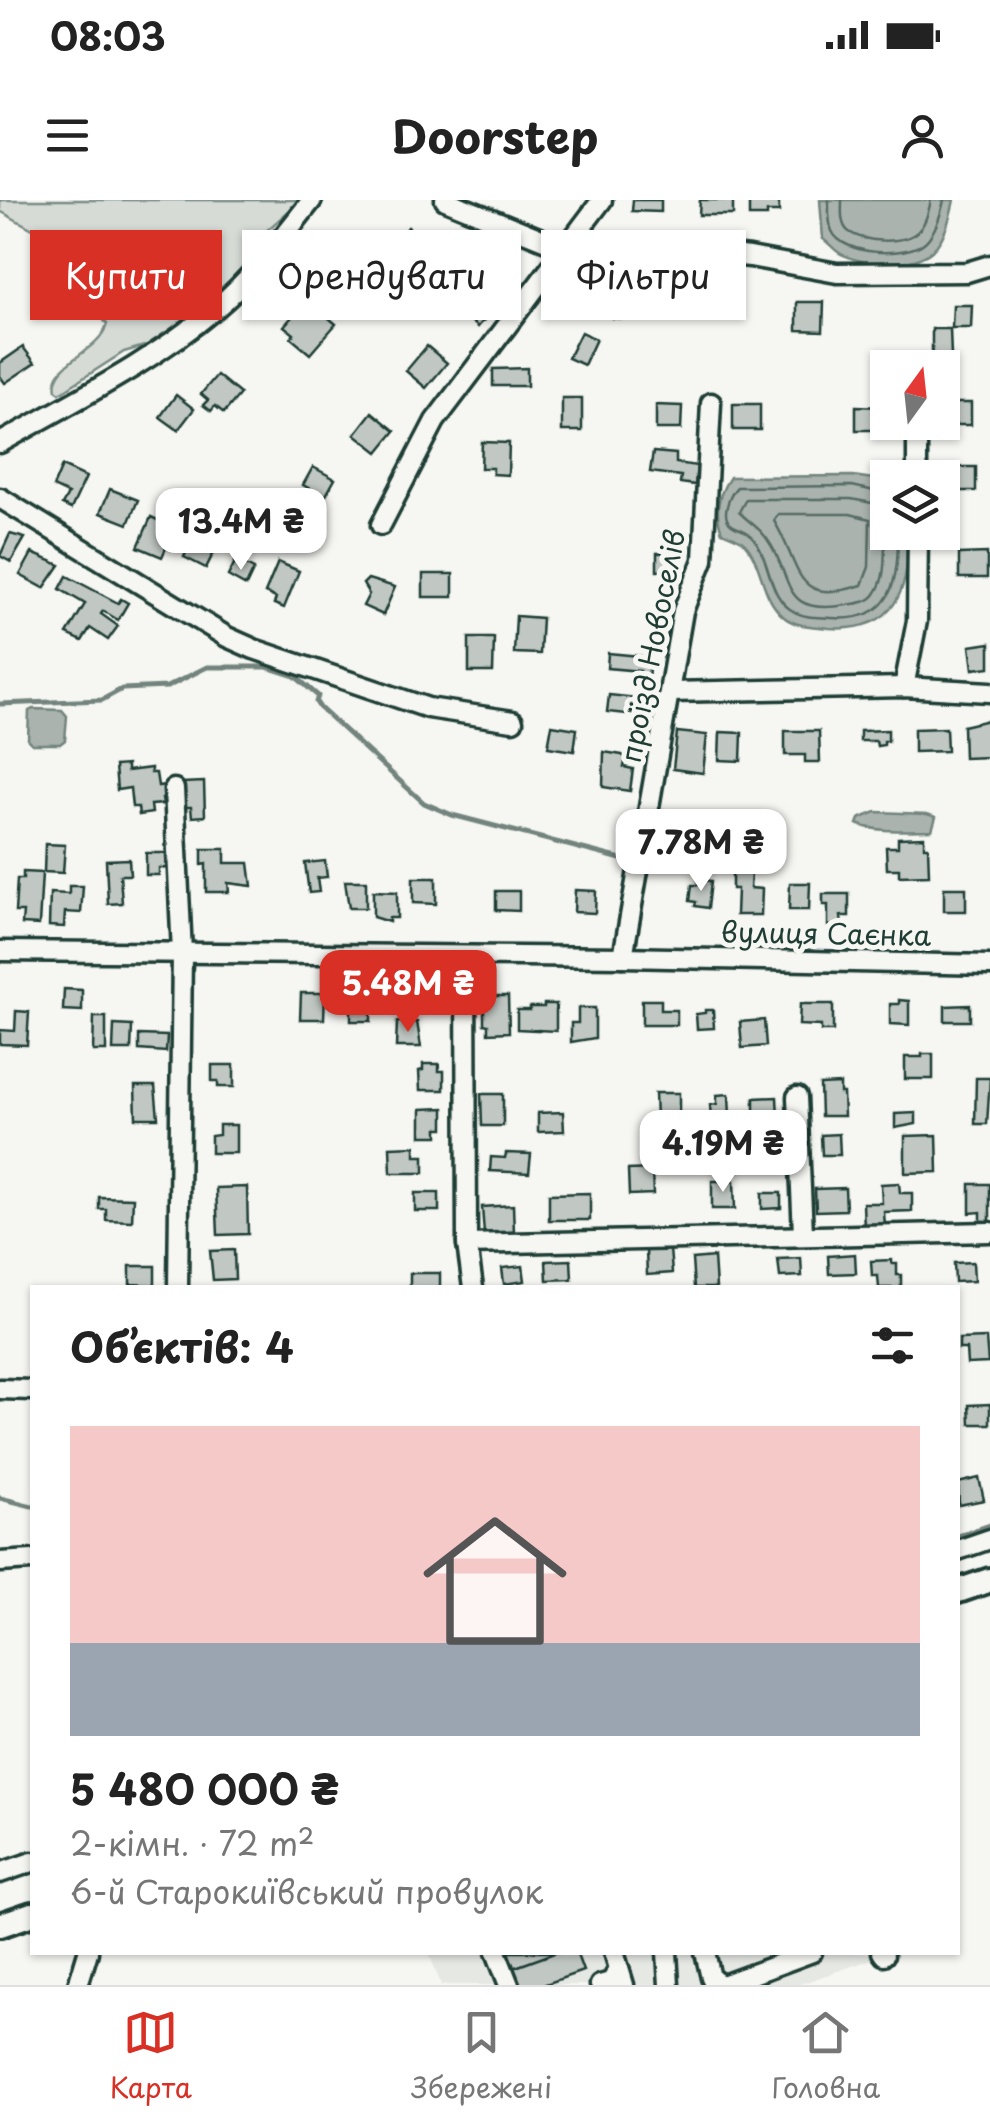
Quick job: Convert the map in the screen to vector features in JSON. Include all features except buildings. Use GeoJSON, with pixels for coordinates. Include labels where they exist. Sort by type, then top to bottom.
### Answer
{"type":"FeatureCollection","features":[{"type":"Feature","properties":{"kind":"main road"},"geometry":{"type":"LineString","coordinates":[[960,1590],[990,1580]]}},
{"type":"Feature","properties":{"kind":"main road"},"geometry":{"type":"LineString","coordinates":[[0,1925],[30,1915]]}},
{"type":"Feature","properties":{"kind":"street"},"geometry":{"type":"LineString","coordinates":[[0,444],[179,336],[215,309],[274,248],[312,200]]}},
{"type":"Feature","properties":{"kind":"street"},"geometry":{"type":"LineString","coordinates":[[445,200],[541,239]]}},
{"type":"Feature","properties":{"kind":"street"},"geometry":{"type":"LineString","coordinates":[[580,230],[602,200]]}},
{"type":"Feature","properties":{"kind":"street"},"geometry":{"type":"LineString","coordinates":[[746,257],[837,274],[967,272],[990,265]]}},
{"type":"Feature","properties":{"kind":"street"},"geometry":{"type":"LineString","coordinates":[[381,526],[436,421],[541,282]]}},
{"type":"Feature","properties":{"kind":"street","name":"проїзд Новоселів"},"geometry":{"type":"LineString","coordinates":[[623,958],[683,610],[704,560],[710,403]]}},
{"type":"Feature","properties":{"kind":"street"},"geometry":{"type":"LineString","coordinates":[[0,498],[254,650],[428,708],[513,721]]}},
{"type":"Feature","properties":{"kind":"street"},"geometry":{"type":"LineString","coordinates":[[904,686],[917,621],[918,550]]}},
{"type":"Feature","properties":{"kind":"street"},"geometry":{"type":"LineString","coordinates":[[670,692],[904,686],[990,692]]}},
{"type":"Feature","properties":{"kind":"street"},"geometry":{"type":"LineString","coordinates":[[174,789],[182,952],[178,1285]]}},
{"type":"Feature","properties":{"kind":"street","name":"вулиця Саєнка"},"geometry":{"type":"LineString","coordinates":[[0,951],[990,965]]}},
{"type":"Feature","properties":{"kind":"street"},"geometry":{"type":"LineString","coordinates":[[466,957],[467,1244],[473,1285]]}},
{"type":"Feature","properties":{"kind":"street"},"geometry":{"type":"LineString","coordinates":[[797,1097],[803,1234]]}},
{"type":"Feature","properties":{"kind":"street"},"geometry":{"type":"LineString","coordinates":[[467,1244],[990,1232]]}},
{"type":"Feature","properties":{"kind":"street"},"geometry":{"type":"LineString","coordinates":[[0,1389],[30,1390]]}},
{"type":"Feature","properties":{"kind":"street"},"geometry":{"type":"LineString","coordinates":[[960,1549],[990,1538]]}},
{"type":"Feature","properties":{"kind":"street"},"geometry":{"type":"LineString","coordinates":[[0,1562],[30,1560]]}},
{"type":"Feature","properties":{"kind":"street"},"geometry":{"type":"LineString","coordinates":[[0,1873],[30,1863]]}},
{"type":"Feature","properties":{"kind":"street"},"geometry":{"type":"LineString","coordinates":[[78,1985],[87,1955]]}},
{"type":"Feature","properties":{"kind":"street"},"geometry":{"type":"LineString","coordinates":[[497,1955],[509,1985]]}},
{"type":"Feature","properties":{"kind":"street"},"geometry":{"type":"LineString","coordinates":[[667,1955],[669,1985]]}},
{"type":"Feature","properties":{"kind":"street"},"geometry":{"type":"LineString","coordinates":[[706,1955],[711,1978],[722,1985],[804,1955]]}},
{"type":"Feature","properties":{"kind":"street"},"geometry":{"type":"LineString","coordinates":[[600,1985],[611,1982],[619,1969]]}},
{"type":"Feature","properties":{"kind":"shaded area"},"geometry":{"type":"Polygon","coordinates":[[[0,200],[301,200],[267,230],[242,230],[242,271],[222,289],[222,230],[34,230],[0,211],[0,200]]]}},
{"type":"Feature","properties":{"kind":"shaded area"},"geometry":{"type":"Polygon","coordinates":[[[104,320],[187,320],[151,344],[124,352],[60,393],[56,380],[60,372],[95,343],[107,324],[104,320]]]}},
{"type":"Feature","properties":{"kind":"shaded area"},"geometry":{"type":"Polygon","coordinates":[[[430,1955],[884,1955],[797,1985],[441,1985],[430,1955]]]}},
{"type":"Feature","properties":{"kind":"water"},"geometry":{"type":"Polygon","coordinates":[[[820,200],[954,200],[945,230],[932,251],[917,259],[884,263],[850,258],[823,239],[820,200]]]}},
{"type":"Feature","properties":{"kind":"water"},"geometry":{"type":"Polygon","coordinates":[[[730,477],[870,479],[870,550],[908,550],[906,573],[894,604],[884,615],[851,628],[805,626],[784,617],[770,599],[750,550],[722,532],[718,503],[730,477]]]}},
{"type":"Feature","properties":{"kind":"water"},"geometry":{"type":"Polygon","coordinates":[[[62,710],[67,716],[65,740],[60,744],[32,744],[28,740],[29,711],[62,710]]]}},
{"type":"Feature","properties":{"kind":"water"},"geometry":{"type":"Polygon","coordinates":[[[876,812],[936,817],[932,830],[883,830],[857,824],[859,819],[876,812]]]}},
{"type":"Feature","properties":{"kind":"waterway"},"geometry":{"type":"LineString","coordinates":[[0,704],[102,700],[122,689],[167,687],[207,667],[267,667],[295,676],[318,696],[320,708],[424,803],[452,815],[625,860]]}},
{"type":"Feature","properties":{"kind":"waterway"},"geometry":{"type":"LineString","coordinates":[[0,1498],[30,1506]]}},
{"type":"Feature","properties":{"kind":"waterway"},"geometry":{"type":"LineString","coordinates":[[960,1535],[990,1525]]}}]}
